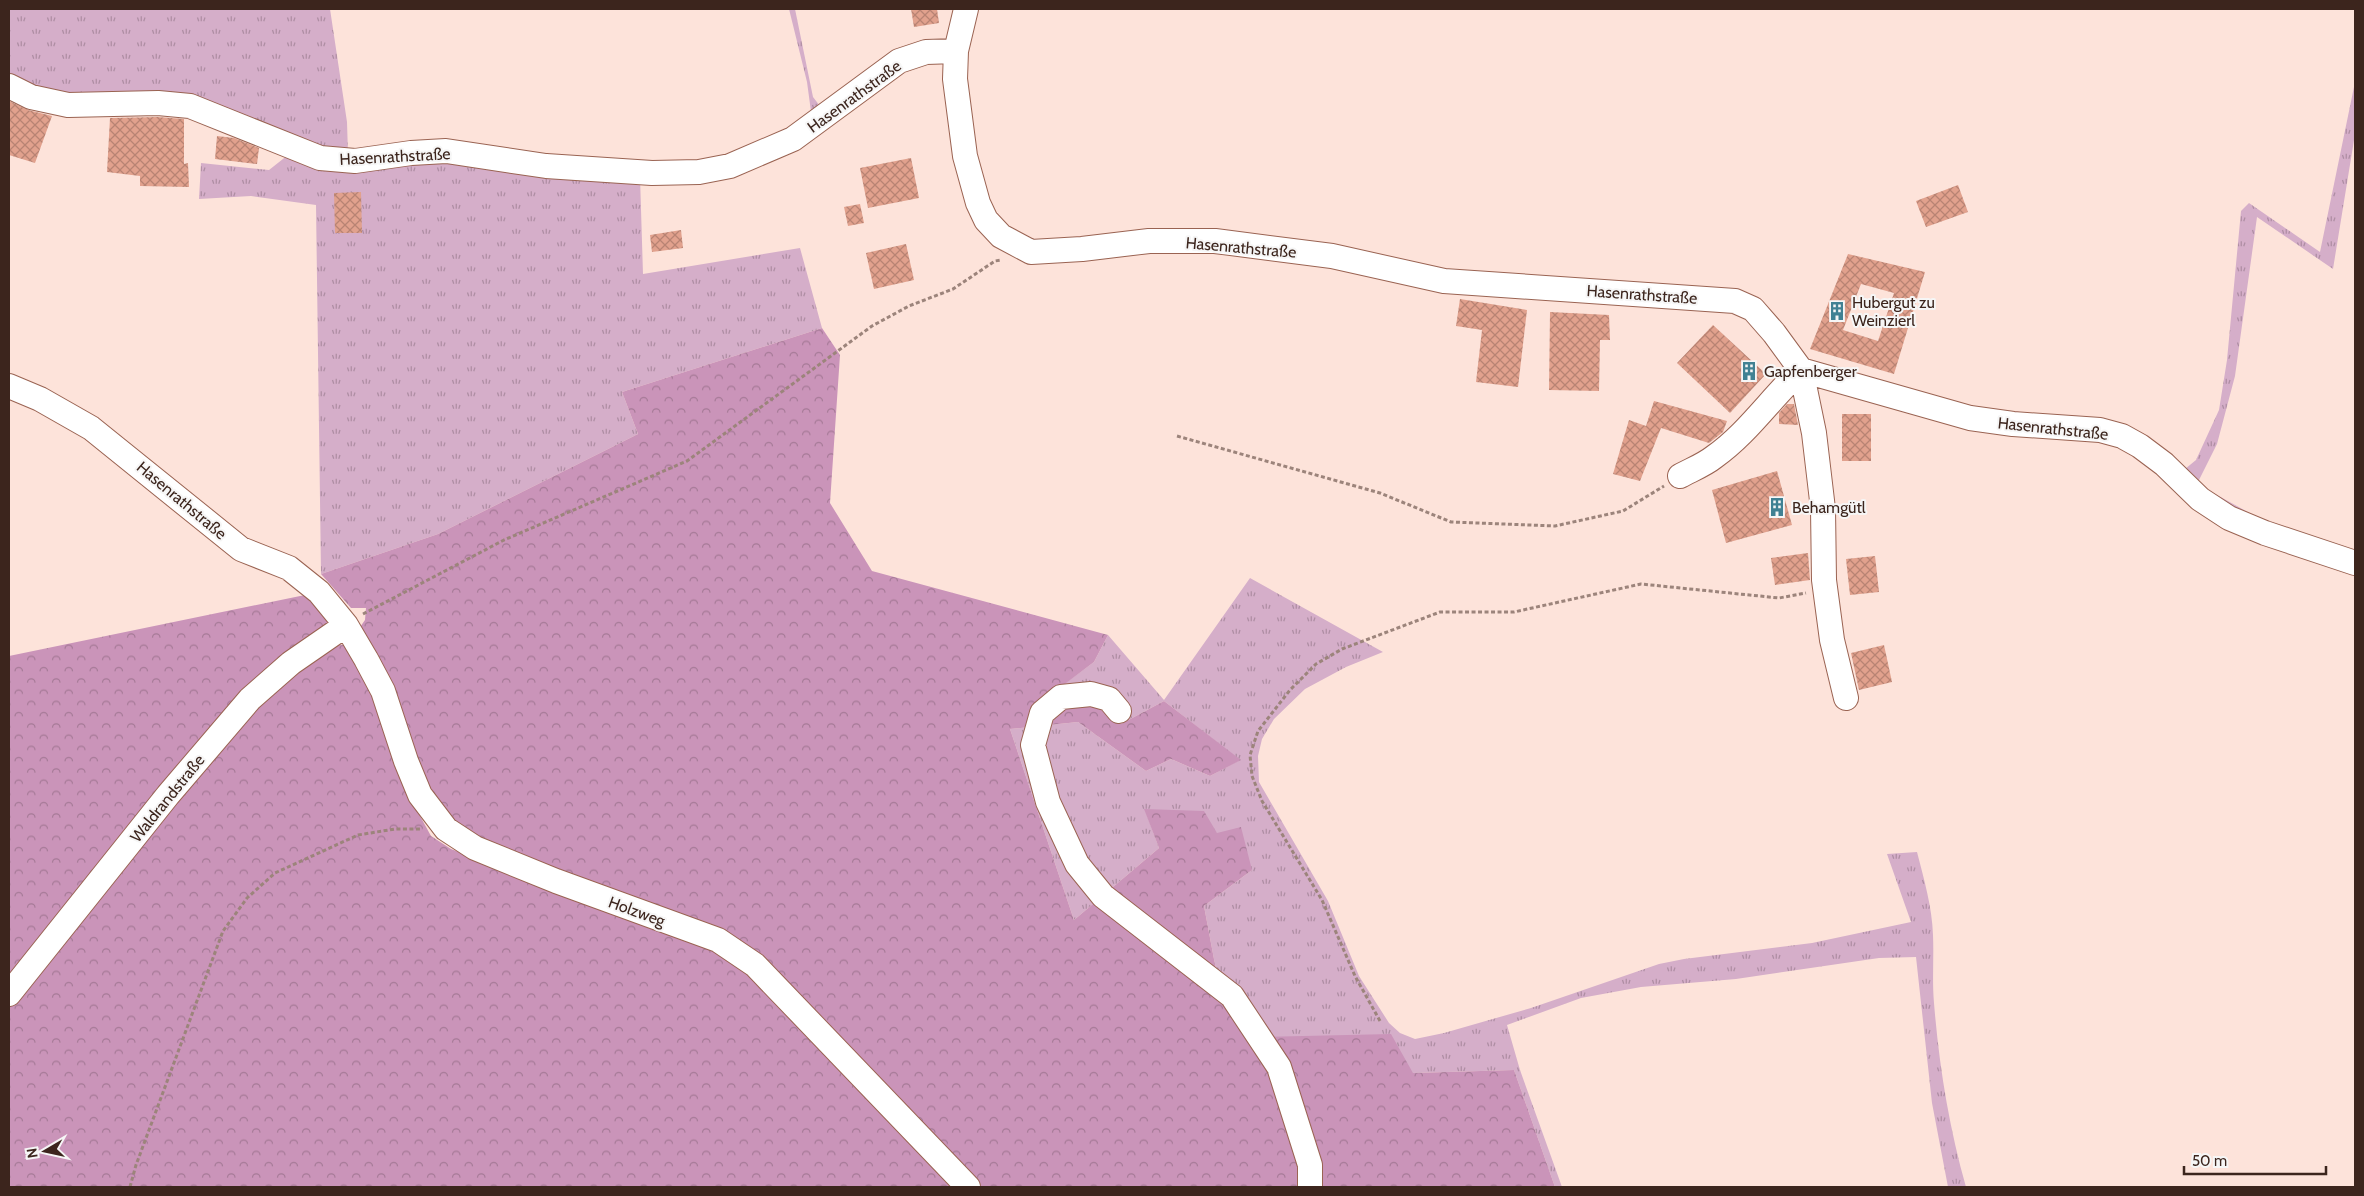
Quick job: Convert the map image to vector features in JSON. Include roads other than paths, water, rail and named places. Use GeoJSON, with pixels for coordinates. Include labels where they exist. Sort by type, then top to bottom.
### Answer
{"type":"FeatureCollection","features":[{"type":"Feature","properties":{"kind":"street"},"geometry":{"type":"LineString","coordinates":[[956,51],[966,9]]}},
{"type":"Feature","properties":{"kind":"street","name":"Hasenrathstraße"},"geometry":{"type":"LineString","coordinates":[[9,86],[31,96],[68,105],[158,103],[190,106],[320,158],[355,161],[411,153],[446,151],[546,166],[652,173],[699,172],[730,166],[793,139],[899,61],[926,52],[956,51],[955,79],[965,156],[978,202],[986,220],[1001,236],[1030,252],[1149,241],[1215,241],[1332,256],[1444,281],[1735,301],[1753,309],[1774,333],[1801,370],[1814,433],[1823,509],[1824,580],[1832,640],[1846,698]]}},
{"type":"Feature","properties":{"kind":"street"},"geometry":{"type":"LineString","coordinates":[[1680,476],[1714,457],[1744,431],[1778,391],[1801,370]]}},
{"type":"Feature","properties":{"kind":"street","name":"Hasenrathstraße"},"geometry":{"type":"LineString","coordinates":[[1801,370],[1970,418],[2013,424],[2100,430],[2122,436],[2140,446],[2164,464],[2200,499],[2229,518],[2308,548],[2355,563]]}},
{"type":"Feature","properties":{"kind":"street","name":"Hasenrathstraße"},"geometry":{"type":"LineString","coordinates":[[9,386],[40,399],[91,428],[241,549],[289,568],[319,592],[346,625]]}},
{"type":"Feature","properties":{"kind":"street","name":"Holzweg"},"geometry":{"type":"LineString","coordinates":[[346,625],[383,691],[406,761],[420,795],[446,829],[475,848],[556,881],[718,940],[755,966],[968,1187]]}},
{"type":"Feature","properties":{"kind":"street","name":"Waldrandstraße"},"geometry":{"type":"LineString","coordinates":[[9,994],[168,795],[250,699],[291,663],[346,625]]}},
{"type":"Feature","properties":{"kind":"street"},"geometry":{"type":"LineString","coordinates":[[1119,711],[1109,699],[1091,694],[1061,697],[1042,713],[1033,745],[1048,802],[1076,864],[1103,896],[1232,996],[1279,1067],[1310,1165],[1310,1187]]}},
{"type":"Feature","properties":{"kind":"place","name":"Hubergut zu Weinzierl"},"geometry":{"type":"Point","coordinates":[1837,311]}},
{"type":"Feature","properties":{"kind":"place","name":"Gapfenberger"},"geometry":{"type":"Point","coordinates":[1749,371]}},
{"type":"Feature","properties":{"kind":"place","name":"Behamgütl"},"geometry":{"type":"Point","coordinates":[1777,507]}}]}
